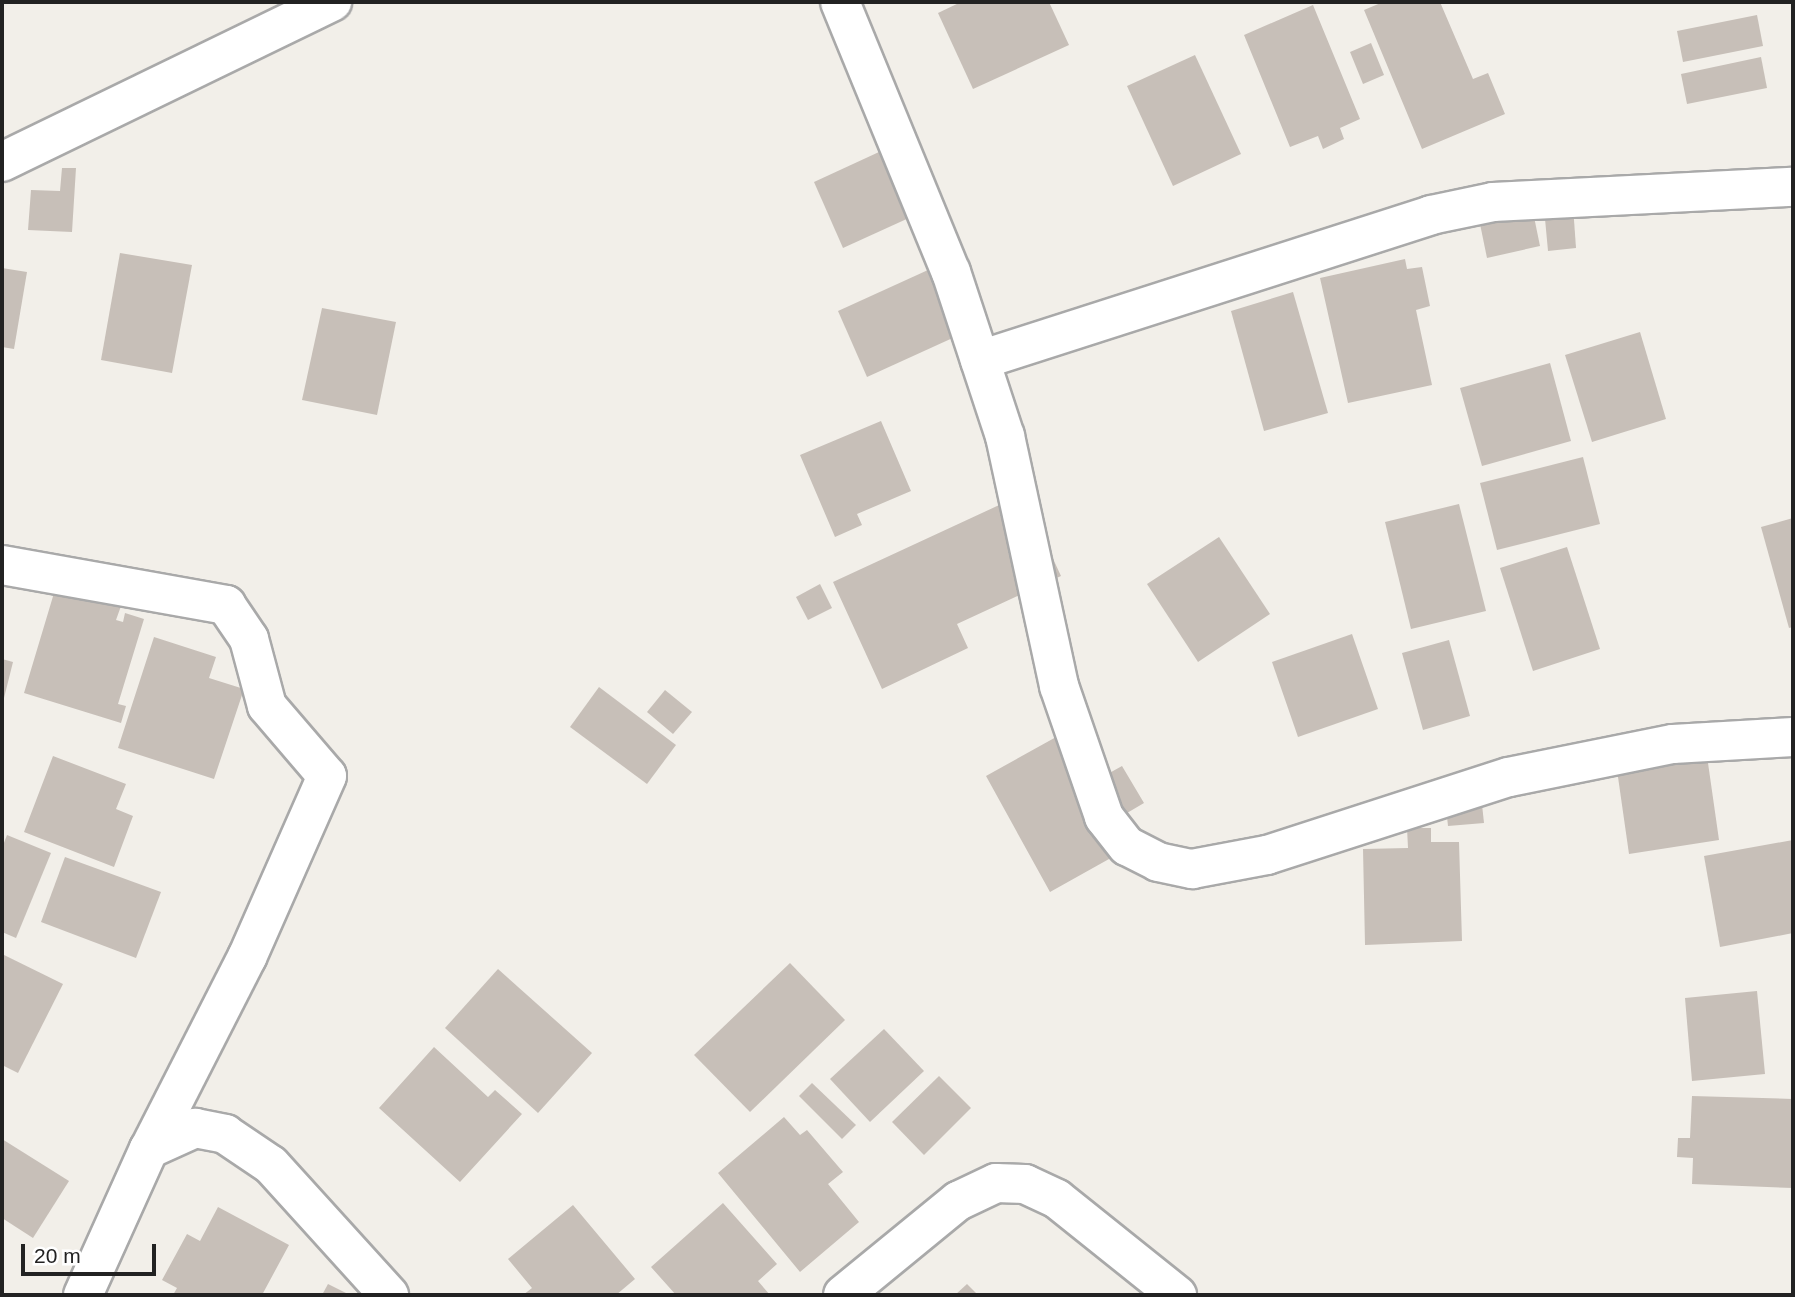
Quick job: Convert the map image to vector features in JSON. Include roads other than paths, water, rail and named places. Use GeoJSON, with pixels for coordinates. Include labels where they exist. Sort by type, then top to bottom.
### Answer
{"type":"FeatureCollection","features":[{"type":"Feature","properties":{"kind":"street"},"geometry":{"type":"LineString","coordinates":[[2,162],[331,2]]}},
{"type":"Feature","properties":{"kind":"street"},"geometry":{"type":"LineString","coordinates":[[840,2],[951,272],[1005,436],[1059,686],[1104,817],[1127,846],[1158,862],[1192,869],[1267,855],[1509,777],[1673,744],[1793,737]]}},
{"type":"Feature","properties":{"kind":"street"},"geometry":{"type":"LineString","coordinates":[[980,360],[1430,215],[1493,202],[1793,187]]}},
{"type":"Feature","properties":{"kind":"street"},"geometry":{"type":"LineString","coordinates":[[2,565],[226,605],[249,639],[267,706],[327,776],[247,957],[149,1149],[83,1295]]}},
{"type":"Feature","properties":{"kind":"street"},"geometry":{"type":"LineString","coordinates":[[149,1149],[195,1128],[225,1133],[271,1165],[389,1295]]}},
{"type":"Feature","properties":{"kind":"street"},"geometry":{"type":"LineString","coordinates":[[843,1295],[958,1201],[996,1182],[1025,1184],[1057,1199],[1178,1295]]}}]}
